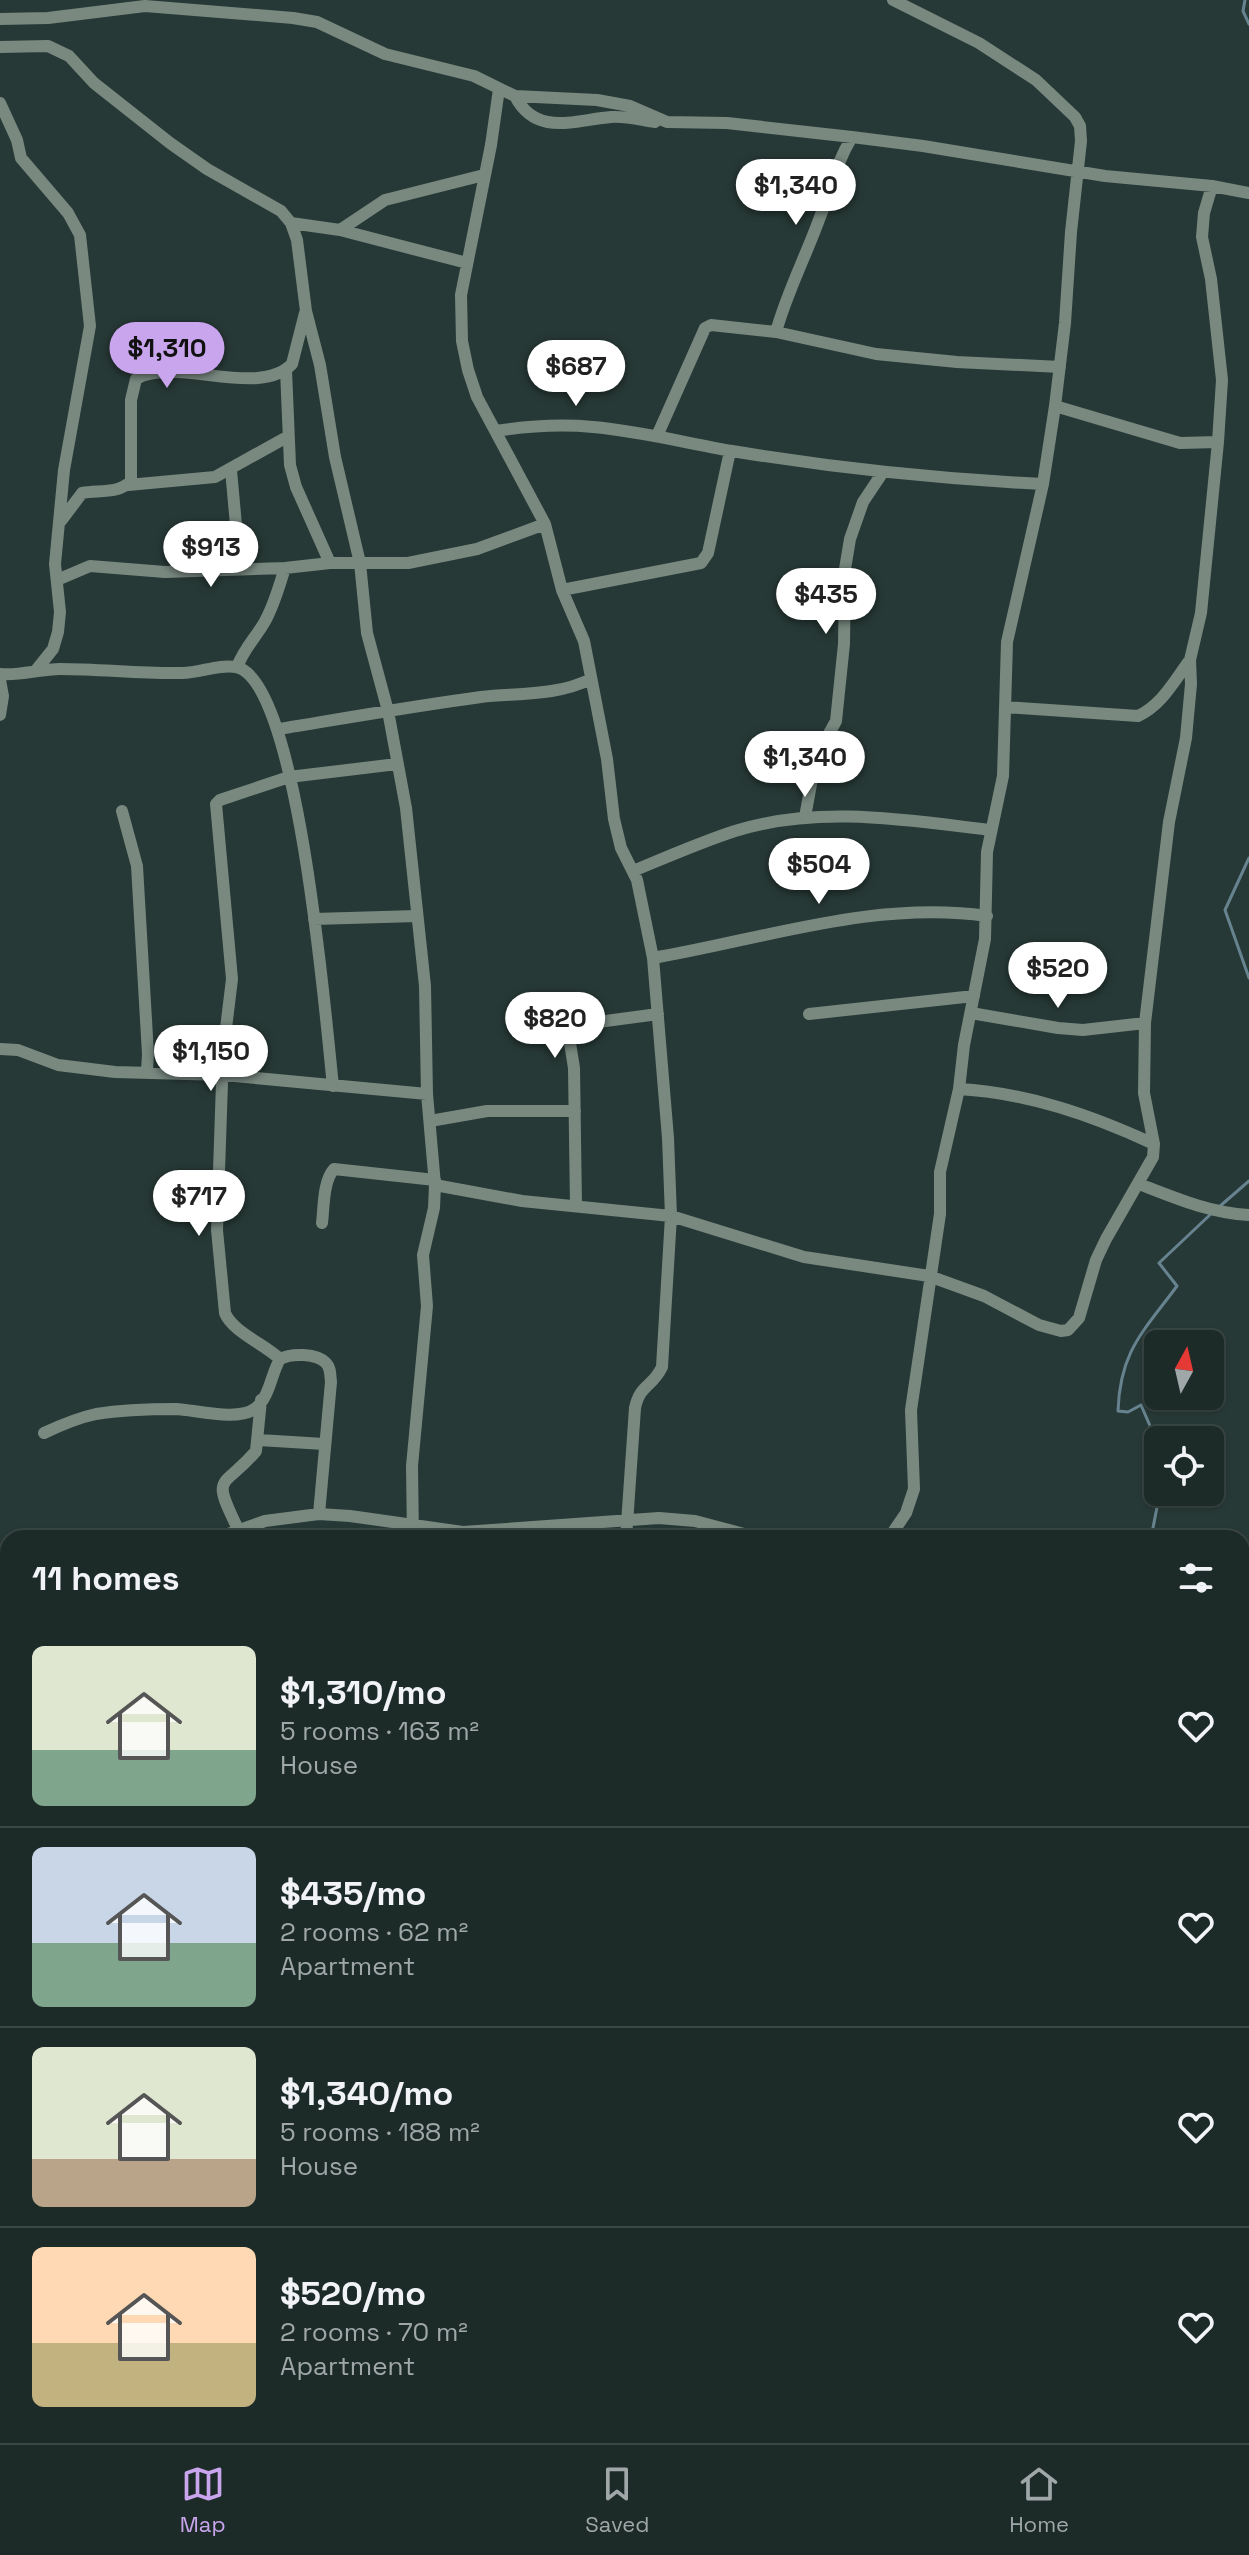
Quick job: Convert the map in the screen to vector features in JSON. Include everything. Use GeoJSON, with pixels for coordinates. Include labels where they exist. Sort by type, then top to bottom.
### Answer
{"type":"FeatureCollection","features":[{"type":"Feature","properties":{"kind":"street"},"geometry":{"type":"LineString","coordinates":[[893,0],[979,43],[1036,80],[1075,117],[1080,126],[1080,171],[1071,232],[1055,406],[1043,484],[1007,642],[1003,776],[990,830],[987,916],[959,1089],[940,1172],[940,1214],[911,1410],[914,1489],[906,1513],[894,1530]]}},
{"type":"Feature","properties":{"kind":"street"},"geometry":{"type":"LineString","coordinates":[[0,19],[48,18],[145,6],[305,20],[317,22],[377,51],[474,76],[515,96],[619,104],[667,122],[727,123],[852,137],[1249,193]]}},
{"type":"Feature","properties":{"kind":"street"},"geometry":{"type":"LineString","coordinates":[[0,47],[48,46],[69,56],[94,83],[170,143],[207,169],[281,211],[291,223],[297,240],[306,311],[360,563],[367,633],[388,711],[406,808],[425,986],[427,1094],[435,1183],[434,1208],[423,1255],[427,1306],[412,1466],[413,1530]]}},
{"type":"Feature","properties":{"kind":"street"},"geometry":{"type":"LineString","coordinates":[[499,89],[461,295],[462,341],[472,386],[545,524],[562,590],[584,641],[607,759],[614,819],[621,848],[633,871],[653,958],[658,1014],[671,1216],[662,1367],[657,1376],[638,1391],[633,1420],[626,1530]]}},
{"type":"Feature","properties":{"kind":"street"},"geometry":{"type":"LineString","coordinates":[[515,96],[525,113],[553,122],[571,125],[610,117],[655,122]]}},
{"type":"Feature","properties":{"kind":"street"},"geometry":{"type":"LineString","coordinates":[[0,103],[17,140],[21,158],[73,220],[83,249],[90,326],[66,447],[55,564],[60,612],[56,641],[37,669]]}},
{"type":"Feature","properties":{"kind":"street"},"geometry":{"type":"LineString","coordinates":[[776,332],[785,299],[824,207],[838,160],[852,137]]}},
{"type":"Feature","properties":{"kind":"street"},"geometry":{"type":"LineString","coordinates":[[340,230],[385,200],[484,175]]}},
{"type":"Feature","properties":{"kind":"street"},"geometry":{"type":"LineString","coordinates":[[322,1223],[328,1180],[334,1169],[435,1183],[522,1201],[671,1216],[804,1257],[929,1276],[984,1296],[1051,1330],[1068,1330],[1079,1318],[1096,1260],[1153,1157],[1154,1144],[1144,1093],[1145,1023],[1169,822],[1186,738],[1190,660],[1201,613],[1222,380],[1211,279],[1202,237],[1204,213],[1212,186]]}},
{"type":"Feature","properties":{"kind":"street"},"geometry":{"type":"LineString","coordinates":[[291,223],[340,230],[467,263]]}},
{"type":"Feature","properties":{"kind":"street"},"geometry":{"type":"LineString","coordinates":[[128,485],[133,470],[131,400],[136,379],[151,372],[257,377],[286,370],[292,364],[306,311]]}},
{"type":"Feature","properties":{"kind":"street"},"geometry":{"type":"LineString","coordinates":[[657,436],[705,328],[716,324],[776,332],[876,354],[1060,367]]}},
{"type":"Feature","properties":{"kind":"street"},"geometry":{"type":"LineString","coordinates":[[286,370],[290,465],[296,487],[330,563]]}},
{"type":"Feature","properties":{"kind":"street"},"geometry":{"type":"LineString","coordinates":[[1055,406],[1180,443],[1218,442]]}},
{"type":"Feature","properties":{"kind":"street"},"geometry":{"type":"LineString","coordinates":[[496,431],[525,427],[589,426],[730,451],[883,472],[969,481],[1043,484]]}},
{"type":"Feature","properties":{"kind":"street"},"geometry":{"type":"LineString","coordinates":[[59,524],[82,493],[112,491],[128,485],[215,477],[287,437]]}},
{"type":"Feature","properties":{"kind":"street"},"geometry":{"type":"LineString","coordinates":[[562,590],[701,563],[708,553],[730,451]]}},
{"type":"Feature","properties":{"kind":"street"},"geometry":{"type":"LineString","coordinates":[[231,470],[240,569]]}},
{"type":"Feature","properties":{"kind":"street"},"geometry":{"type":"LineString","coordinates":[[805,817],[816,757],[836,721],[844,644],[845,569],[850,539],[863,502],[883,472]]}},
{"type":"Feature","properties":{"kind":"street"},"geometry":{"type":"LineString","coordinates":[[57,580],[90,566],[165,572],[285,568],[330,563],[408,563],[477,549],[545,524]]}},
{"type":"Feature","properties":{"kind":"street"},"geometry":{"type":"LineString","coordinates":[[237,667],[245,646],[272,608],[285,568]]}},
{"type":"Feature","properties":{"kind":"street"},"geometry":{"type":"LineString","coordinates":[[1006,707],[1138,716],[1152,710],[1190,660]]}},
{"type":"Feature","properties":{"kind":"street"},"geometry":{"type":"LineString","coordinates":[[0,715],[3,696],[0,677],[37,669],[186,673],[220,666],[237,667],[251,676],[279,729],[301,818],[333,1086]]}},
{"type":"Feature","properties":{"kind":"street"},"geometry":{"type":"LineString","coordinates":[[279,729],[478,698],[557,690],[591,679]]}},
{"type":"Feature","properties":{"kind":"street"},"geometry":{"type":"LineString","coordinates":[[280,1359],[268,1347],[229,1323],[225,1313],[217,1230],[223,1075],[232,979],[216,804],[289,777],[397,764]]}},
{"type":"Feature","properties":{"kind":"street"},"geometry":{"type":"LineString","coordinates":[[122,811],[137,866],[147,1071]]}},
{"type":"Feature","properties":{"kind":"street"},"geometry":{"type":"LineString","coordinates":[[633,871],[737,830],[805,817],[877,817],[990,830]]}},
{"type":"Feature","properties":{"kind":"street"},"geometry":{"type":"LineString","coordinates":[[653,958],[879,914],[923,910],[987,916]]}},
{"type":"Feature","properties":{"kind":"street"},"geometry":{"type":"LineString","coordinates":[[314,919],[417,916]]}},
{"type":"Feature","properties":{"kind":"street"},"geometry":{"type":"LineString","coordinates":[[809,1014],[974,996]]}},
{"type":"Feature","properties":{"kind":"street"},"geometry":{"type":"LineString","coordinates":[[971,1013],[1083,1030],[1145,1023]]}},
{"type":"Feature","properties":{"kind":"street"},"geometry":{"type":"LineString","coordinates":[[576,1206],[574,1059],[568,1042],[572,1031],[583,1024],[658,1014]]}},
{"type":"Feature","properties":{"kind":"street"},"geometry":{"type":"LineString","coordinates":[[0,1049],[18,1050],[58,1065],[115,1072],[223,1075],[427,1094]]}},
{"type":"Feature","properties":{"kind":"street"},"geometry":{"type":"LineString","coordinates":[[959,1089],[1051,1103],[1154,1144]]}},
{"type":"Feature","properties":{"kind":"street"},"geometry":{"type":"LineString","coordinates":[[430,1121],[487,1111],[575,1111]]}},
{"type":"Feature","properties":{"kind":"street"},"geometry":{"type":"LineString","coordinates":[[1139,1184],[1215,1211],[1249,1215]]}},
{"type":"Feature","properties":{"kind":"street"},"geometry":{"type":"LineString","coordinates":[[44,1433],[71,1420],[98,1414],[178,1409],[234,1415],[256,1408],[280,1359],[292,1354],[323,1359],[329,1365],[330,1397],[319,1514]]}},
{"type":"Feature","properties":{"kind":"street"},"geometry":{"type":"LineString","coordinates":[[261,1400],[256,1451],[225,1479],[222,1487],[238,1529],[278,1518],[319,1514],[350,1516],[405,1530]]}},
{"type":"Feature","properties":{"kind":"street"},"geometry":{"type":"LineString","coordinates":[[259,1440],[324,1444]]}},
{"type":"Feature","properties":{"kind":"street"},"geometry":{"type":"LineString","coordinates":[[507,1530],[659,1518],[695,1521],[729,1530]]}},
{"type":"Feature","properties":{"kind":"waterway"},"geometry":{"type":"LineString","coordinates":[[1245,0],[1243,11],[1249,24]]}},
{"type":"Feature","properties":{"kind":"waterway"},"geometry":{"type":"LineString","coordinates":[[1249,858],[1225,910],[1249,978]]}},
{"type":"Feature","properties":{"kind":"waterway"},"geometry":{"type":"LineString","coordinates":[[1219,1207],[1249,1181]]}},
{"type":"Feature","properties":{"kind":"waterway"},"geometry":{"type":"LineString","coordinates":[[1150,1426],[1141,1405],[1128,1412],[1118,1411],[1123,1373],[1144,1330],[1177,1286],[1159,1263],[1213,1212]]}},
{"type":"Feature","properties":{"kind":"waterway"},"geometry":{"type":"LineString","coordinates":[[1153,1530],[1157,1506]]}}]}
